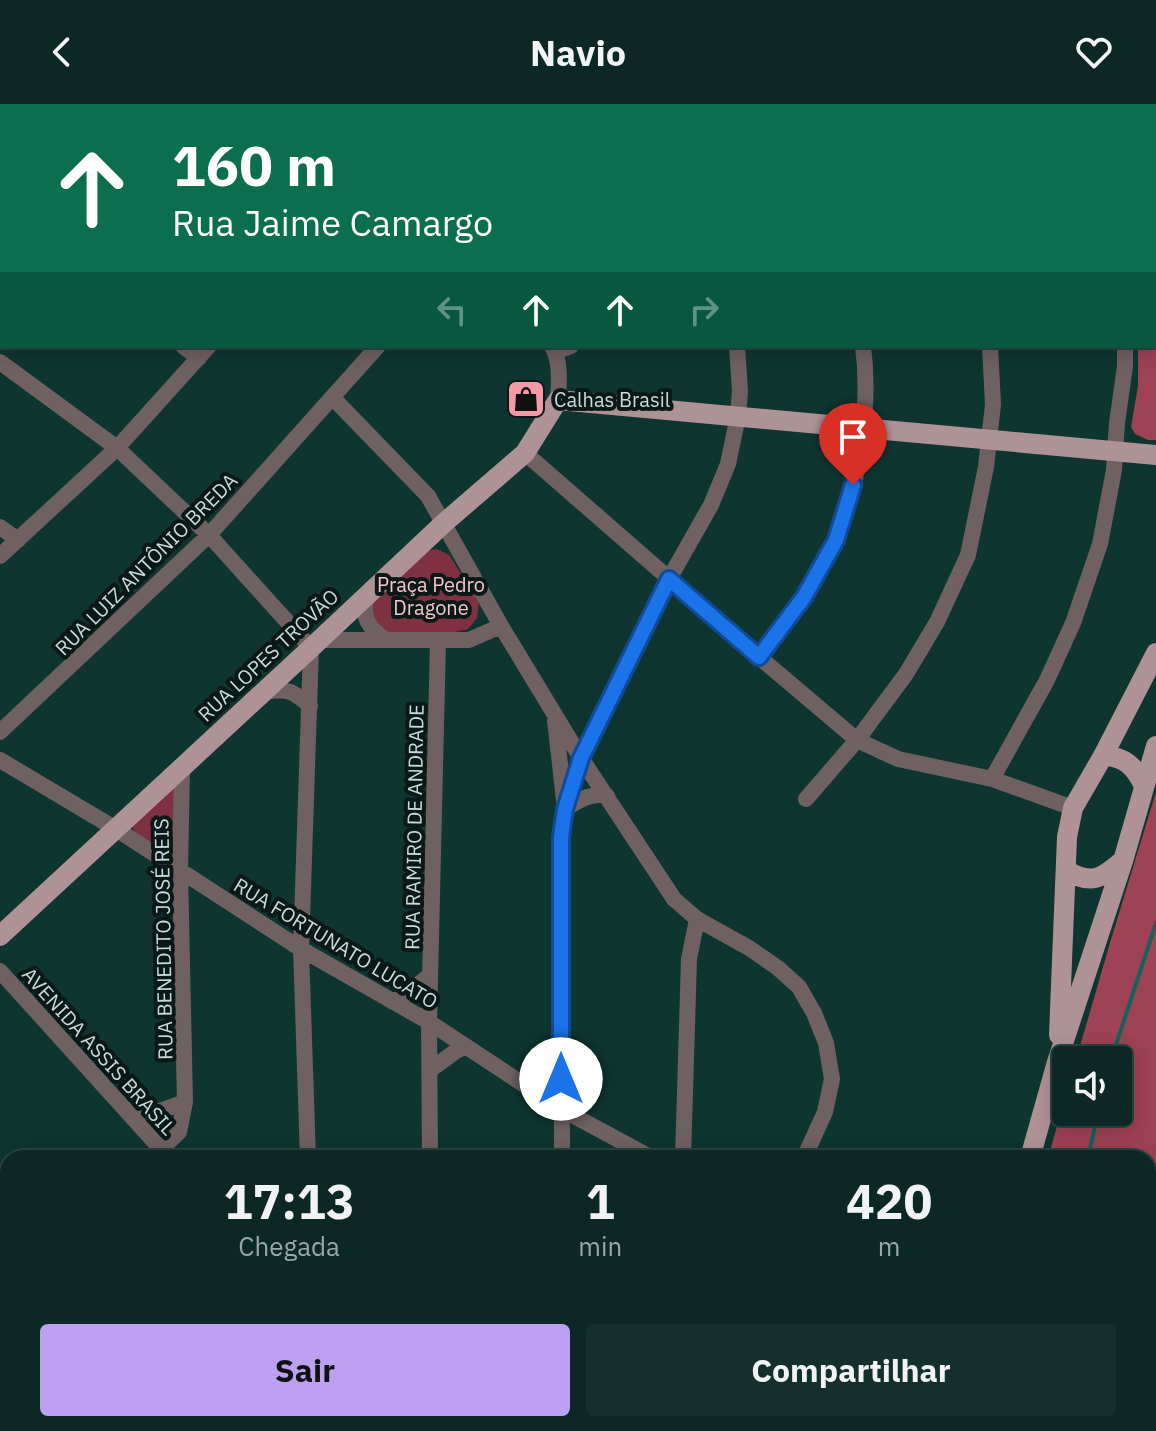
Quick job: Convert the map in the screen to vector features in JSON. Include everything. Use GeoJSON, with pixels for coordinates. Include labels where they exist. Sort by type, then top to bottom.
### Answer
{"type":"FeatureCollection","features":[{"type":"Feature","properties":{"kind":"main road"},"geometry":{"type":"LineString","coordinates":[[558,400],[1156,455]]}},
{"type":"Feature","properties":{"kind":"main road","name":"RUA LOPES TROVÃO"},"geometry":{"type":"LineString","coordinates":[[0,936],[444,523],[525,453],[558,400]]}},
{"type":"Feature","properties":{"kind":"main road"},"geometry":{"type":"LineString","coordinates":[[1058,1046],[1067,837],[1073,808],[1156,653]]}},
{"type":"Feature","properties":{"kind":"main road"},"geometry":{"type":"LineString","coordinates":[[1062,1046],[1123,861],[1156,746]]}},
{"type":"Feature","properties":{"kind":"main road"},"geometry":{"type":"LineString","coordinates":[[1103,756],[1126,760],[1144,786]]}},
{"type":"Feature","properties":{"kind":"main road"},"geometry":{"type":"LineString","coordinates":[[1066,870],[1079,878],[1099,878],[1123,861]]}},
{"type":"Feature","properties":{"kind":"main road"},"geometry":{"type":"LineString","coordinates":[[1032,1150],[1052,1080]]}},
{"type":"Feature","properties":{"kind":"street","name":"RUA LUIZ ANTÔNIO BREDA"},"geometry":{"type":"LineString","coordinates":[[0,732],[209,535],[376,348]]}},
{"type":"Feature","properties":{"kind":"street"},"geometry":{"type":"LineString","coordinates":[[558,400],[559,348]]}},
{"type":"Feature","properties":{"kind":"street"},"geometry":{"type":"LineString","coordinates":[[562,1150],[561,837],[565,809],[581,758],[669,579],[711,505],[728,464],[740,391],[737,348]]}},
{"type":"Feature","properties":{"kind":"street"},"geometry":{"type":"LineString","coordinates":[[759,657],[804,597],[836,540],[853,485],[864,428],[866,370],[863,348]]}},
{"type":"Feature","properties":{"kind":"street"},"geometry":{"type":"LineString","coordinates":[[806,799],[857,740],[906,674],[937,622],[968,555],[986,467],[993,405],[990,348]]}},
{"type":"Feature","properties":{"kind":"street"},"geometry":{"type":"LineString","coordinates":[[992,779],[1047,680],[1073,623],[1100,544],[1114,470],[1125,348]]}},
{"type":"Feature","properties":{"kind":"street"},"geometry":{"type":"LineString","coordinates":[[0,556],[117,448],[204,352]]}},
{"type":"Feature","properties":{"kind":"street"},"geometry":{"type":"LineString","coordinates":[[0,362],[117,448],[209,535],[316,644],[469,640],[501,626]]}},
{"type":"Feature","properties":{"kind":"street"},"geometry":{"type":"LineString","coordinates":[[333,398],[428,496],[554,714],[674,899],[697,919],[778,968],[799,987],[826,1043],[832,1079],[825,1112],[808,1150]]}},
{"type":"Feature","properties":{"kind":"street"},"geometry":{"type":"LineString","coordinates":[[525,453],[857,740],[898,759],[992,779],[1073,808]]}},
{"type":"Feature","properties":{"kind":"street"},"geometry":{"type":"LineString","coordinates":[[0,527],[18,540]]}},
{"type":"Feature","properties":{"kind":"street"},"geometry":{"type":"LineString","coordinates":[[367,595],[363,608],[366,620],[374,632],[386,640]]}},
{"type":"Feature","properties":{"kind":"street","name":"RUA RAMIRO DE ANDRADE"},"geometry":{"type":"LineString","coordinates":[[430,1150],[429,1022],[438,641]]}},
{"type":"Feature","properties":{"kind":"street"},"geometry":{"type":"LineString","coordinates":[[308,1150],[301,949],[310,706],[316,644]]}},
{"type":"Feature","properties":{"kind":"street"},"geometry":{"type":"LineString","coordinates":[[265,692],[282,689],[297,694],[310,706]]}},
{"type":"Feature","properties":{"kind":"street"},"geometry":{"type":"LineString","coordinates":[[554,714],[565,809]]}},
{"type":"Feature","properties":{"kind":"street","name":"RUA FORTUNATO LUCATO"},"geometry":{"type":"LineString","coordinates":[[0,760],[116,829],[301,949],[429,1022],[561,1109],[637,1150]]}},
{"type":"Feature","properties":{"kind":"street","name":"RUA BENEDITO JOSÉ REIS"},"geometry":{"type":"LineString","coordinates":[[165,1150],[179,1132],[185,1102],[180,871],[182,768]]}},
{"type":"Feature","properties":{"kind":"street"},"geometry":{"type":"LineString","coordinates":[[565,809],[586,798],[601,794],[607,796]]}},
{"type":"Feature","properties":{"kind":"street"},"geometry":{"type":"LineString","coordinates":[[683,1150],[689,959],[697,919]]}},
{"type":"Feature","properties":{"kind":"street","name":"AVENIDA ASSIS BRASIL"},"geometry":{"type":"LineString","coordinates":[[0,971],[135,1120],[157,1150]]}},
{"type":"Feature","properties":{"kind":"street"},"geometry":{"type":"LineString","coordinates":[[393,1002],[430,975]]}},
{"type":"Feature","properties":{"kind":"street"},"geometry":{"type":"LineString","coordinates":[[430,1070],[466,1046]]}},
{"type":"Feature","properties":{"kind":"street"},"geometry":{"type":"LineString","coordinates":[[135,1120],[185,1102]]}},
{"type":"Feature","properties":{"kind":"green space","name":"Praça Pedro Dragone"},"geometry":{"type":"Polygon","coordinates":[[[437,549],[449,555],[479,601],[477,618],[468,629],[451,633],[385,633],[375,628],[368,604],[425,551],[437,549]]]}},
{"type":"Feature","properties":{"kind":"green space"},"geometry":{"type":"Polygon","coordinates":[[[171,788],[174,789],[176,853],[168,856],[135,833],[132,826],[171,788]]]}},
{"type":"Feature","properties":{"kind":"shaded area"},"geometry":{"type":"Polygon","coordinates":[[[1138,348],[1156,348],[1156,440],[1135,434],[1131,427],[1138,386],[1138,348]]]}},
{"type":"Feature","properties":{"kind":"shaded area"},"geometry":{"type":"Polygon","coordinates":[[[1156,792],[1156,1150],[1050,1150],[1057,1126],[1132,1126],[1132,1046],[1080,1046],[1156,792]]]}},
{"type":"Feature","properties":{"kind":"waterway"},"geometry":{"type":"LineString","coordinates":[[1116,1046],[1156,923]]}},
{"type":"Feature","properties":{"kind":"waterway"},"geometry":{"type":"LineString","coordinates":[[1090,1150],[1095,1126]]}},
{"type":"Feature","properties":{"kind":"place","name":"Calhas Brasil"},"geometry":{"type":"Point","coordinates":[526,399]}},
{"type":"Feature","properties":{"kind":"route"},"geometry":{"type":"LineString","coordinates":[[561,1079],[561,837],[565,809],[581,758],[669,579],[759,657],[804,597],[836,540],[853,485]]}}]}
